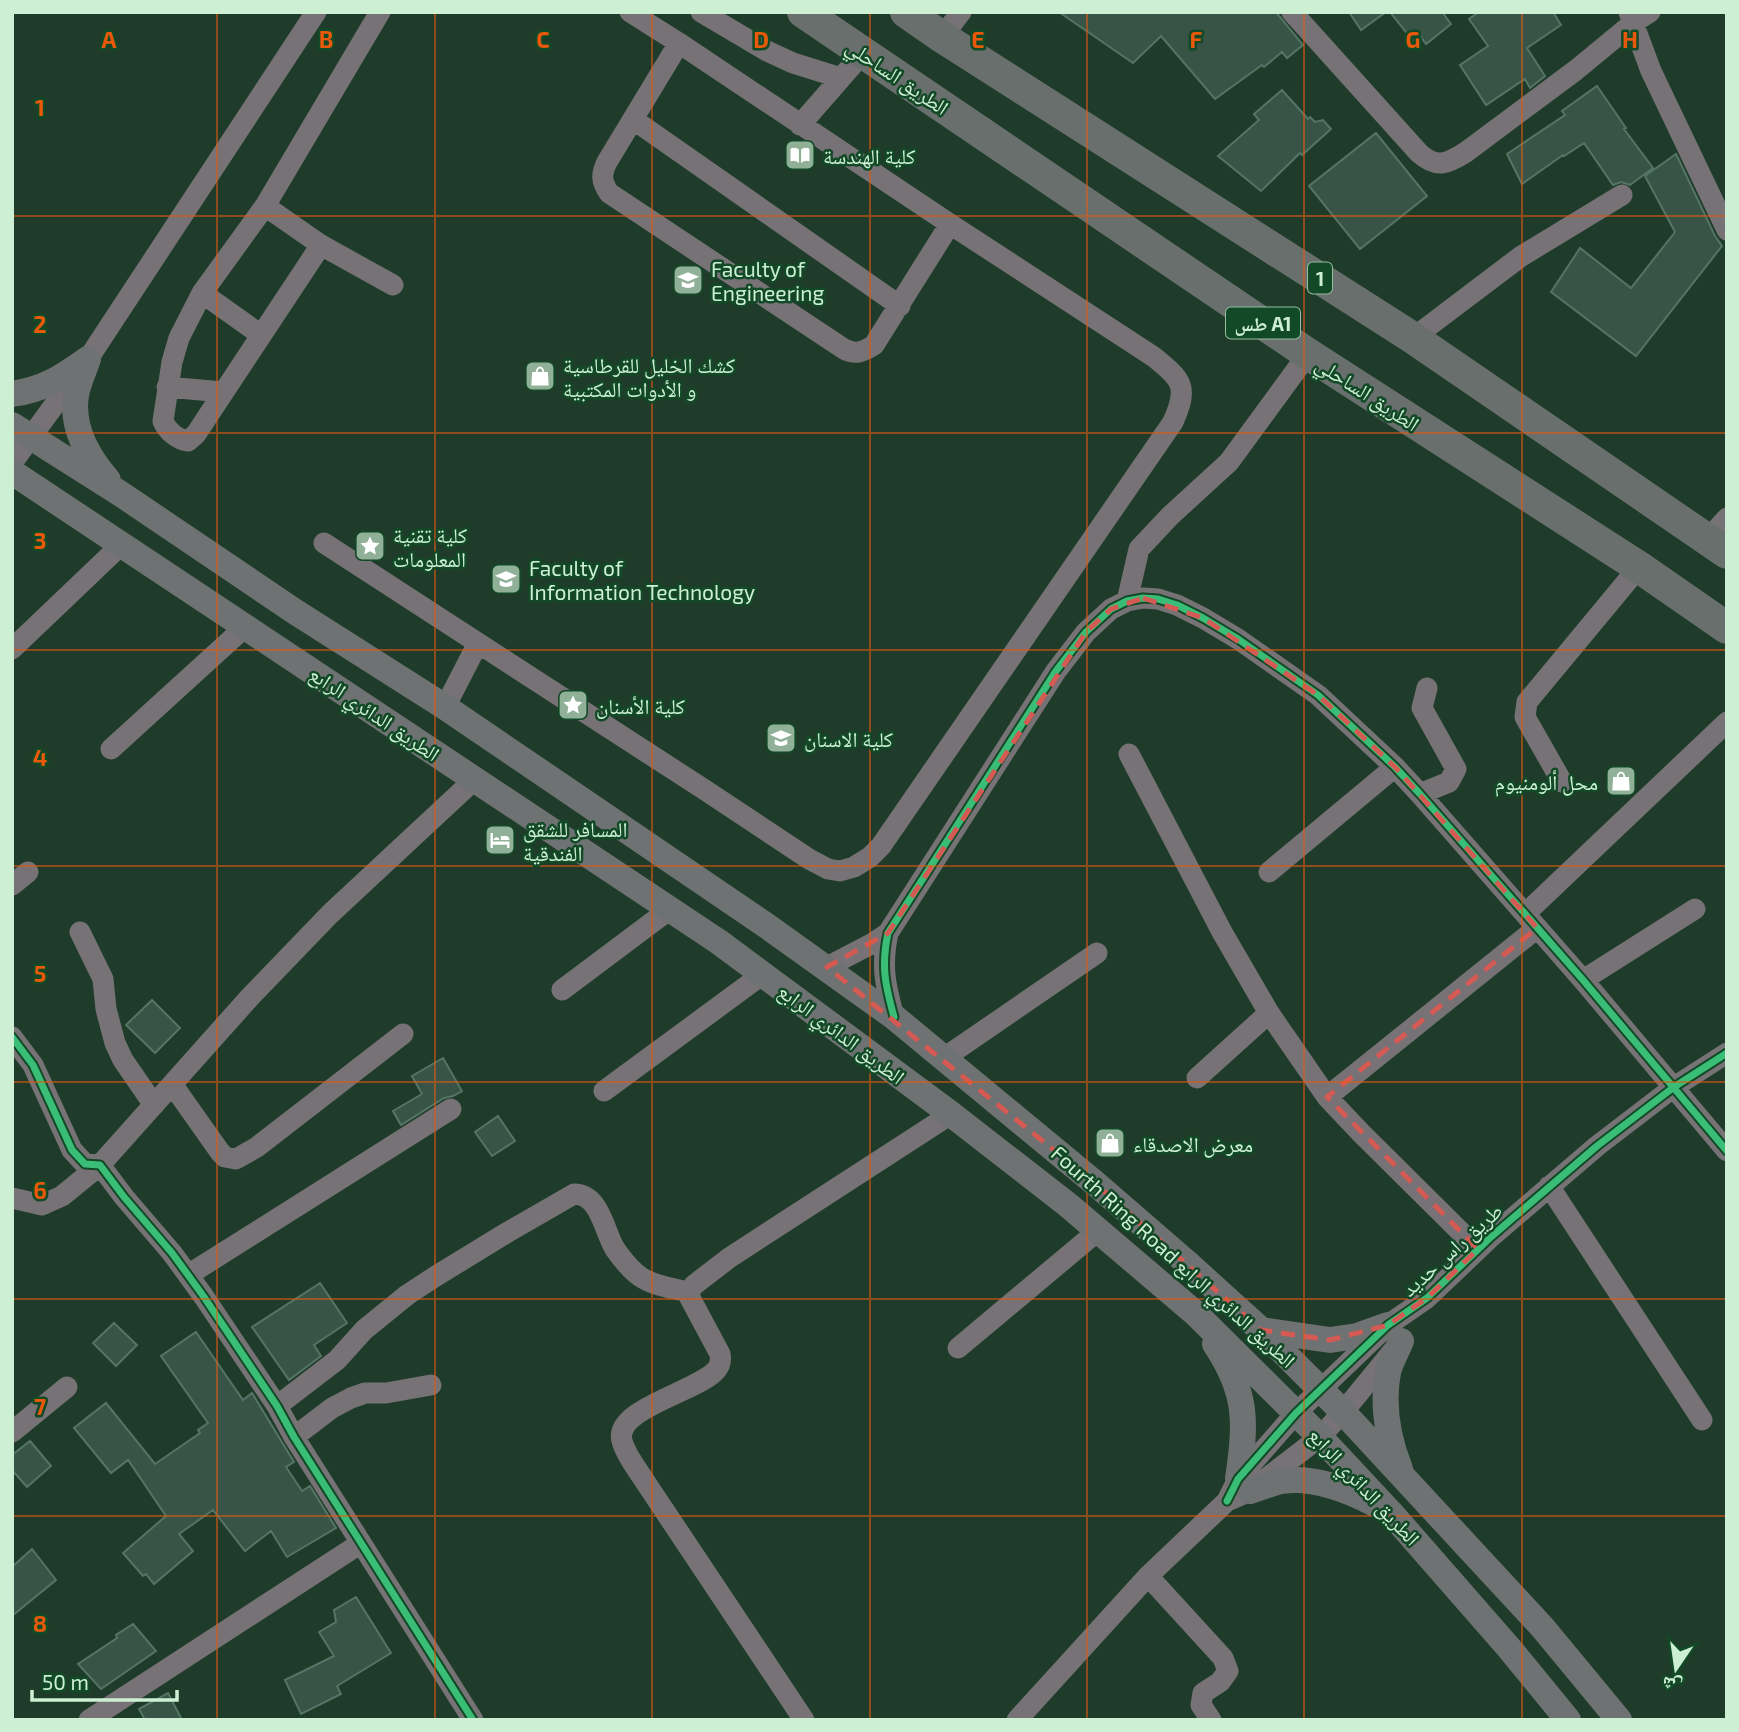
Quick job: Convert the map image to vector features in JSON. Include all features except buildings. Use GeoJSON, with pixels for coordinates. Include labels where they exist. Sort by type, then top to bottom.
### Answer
{"type":"FeatureCollection","features":[{"type":"Feature","properties":{"kind":"highway","name":"الطريق الساحلي"},"geometry":{"type":"LineString","coordinates":[[803,12],[1308,354],[1639,567],[1727,628]]}},
{"type":"Feature","properties":{"kind":"highway","name":"1"},"geometry":{"type":"LineString","coordinates":[[906,12],[1720,537]]}},
{"type":"Feature","properties":{"kind":"main road"},"geometry":{"type":"LineString","coordinates":[[12,394],[42,388],[88,359]]}},
{"type":"Feature","properties":{"kind":"main road"},"geometry":{"type":"LineString","coordinates":[[88,359],[76,398],[77,421],[83,444],[94,464],[121,494]]}},
{"type":"Feature","properties":{"kind":"main road","name":"الطريق الدائري الرابع"},"geometry":{"type":"LineString","coordinates":[[21,431],[121,494],[669,858]]}},
{"type":"Feature","properties":{"kind":"main road","name":"الطريق الدائري الرابع"},"geometry":{"type":"LineString","coordinates":[[12,472],[719,942],[951,1114],[1099,1230],[1195,1313],[1320,1437],[1391,1513],[1568,1720]]}},
{"type":"Feature","properties":{"kind":"main road","name":"Fourth Ring Road الطريق الدائري الرابع"},"geometry":{"type":"LineString","coordinates":[[669,858],[827,967],[894,1017],[1096,1184],[1261,1329],[1402,1474],[1543,1628],[1619,1720]]}},
{"type":"Feature","properties":{"kind":"main road"},"geometry":{"type":"LineString","coordinates":[[1195,1313],[1219,1349],[1237,1385],[1243,1407],[1244,1438],[1238,1490],[1284,1481],[1307,1481],[1340,1488],[1391,1513]]}},
{"type":"Feature","properties":{"kind":"main road"},"geometry":{"type":"LineString","coordinates":[[1261,1329],[1330,1340],[1394,1333],[1386,1391],[1387,1423],[1392,1450],[1402,1474]]}},
{"type":"Feature","properties":{"kind":"street"},"geometry":{"type":"LineString","coordinates":[[12,463],[21,431],[88,359],[316,12]]}},
{"type":"Feature","properties":{"kind":"street"},"geometry":{"type":"LineString","coordinates":[[321,245],[196,434],[192,439],[180,439],[164,425],[163,416],[179,338],[202,293],[265,206],[380,12]]}},
{"type":"Feature","properties":{"kind":"street"},"geometry":{"type":"LineString","coordinates":[[324,543],[809,859],[828,869],[841,871],[870,857],[881,846],[1173,422],[1182,393],[1179,381],[1154,357],[630,12]]}},
{"type":"Feature","properties":{"kind":"street"},"geometry":{"type":"LineString","coordinates":[[701,12],[767,51],[793,63],[841,78]]}},
{"type":"Feature","properties":{"kind":"street"},"geometry":{"type":"LineString","coordinates":[[942,37],[961,12]]}},
{"type":"Feature","properties":{"kind":"street"},"geometry":{"type":"LineString","coordinates":[[1292,12],[1419,153],[1430,162],[1441,163],[1466,152],[1576,71],[1637,16],[1651,71],[1727,230]]}},
{"type":"Feature","properties":{"kind":"street"},"geometry":{"type":"LineString","coordinates":[[679,43],[607,162],[602,173],[603,184],[609,192],[852,353],[864,352],[874,345],[950,224]]}},
{"type":"Feature","properties":{"kind":"street"},"geometry":{"type":"LineString","coordinates":[[800,125],[863,53]]}},
{"type":"Feature","properties":{"kind":"street"},"geometry":{"type":"LineString","coordinates":[[634,120],[900,306]]}},
{"type":"Feature","properties":{"kind":"street"},"geometry":{"type":"LineString","coordinates":[[1413,338],[1520,257],[1622,195]]}},
{"type":"Feature","properties":{"kind":"street"},"geometry":{"type":"LineString","coordinates":[[265,206],[321,245],[393,285]]}},
{"type":"Feature","properties":{"kind":"street"},"geometry":{"type":"LineString","coordinates":[[202,293],[261,335]]}},
{"type":"Feature","properties":{"kind":"street"},"geometry":{"type":"LineString","coordinates":[[1127,601],[1139,550],[1170,516],[1229,462],[1308,354]]}},
{"type":"Feature","properties":{"kind":"street"},"geometry":{"type":"LineString","coordinates":[[167,387],[223,392]]}},
{"type":"Feature","properties":{"kind":"street"},"geometry":{"type":"LineString","coordinates":[[12,649],[121,545]]}},
{"type":"Feature","properties":{"kind":"street"},"geometry":{"type":"LineString","coordinates":[[1562,782],[1525,717],[1527,702],[1639,567]]}},
{"type":"Feature","properties":{"kind":"street"},"geometry":{"type":"LineString","coordinates":[[894,1017],[884,973],[883,953],[888,933],[1056,671],[1086,632],[1111,609],[1127,601],[1158,599],[1203,618],[1318,695],[1395,767],[1583,980],[1727,1151]]}},
{"type":"Feature","properties":{"kind":"street"},"geometry":{"type":"LineString","coordinates":[[111,749],[245,627]]}},
{"type":"Feature","properties":{"kind":"street"},"geometry":{"type":"LineString","coordinates":[[445,708],[478,643]]}},
{"type":"Feature","properties":{"kind":"street"},"geometry":{"type":"LineString","coordinates":[[1420,794],[1449,782],[1456,769],[1422,708],[1427,688]]}},
{"type":"Feature","properties":{"kind":"street"},"geometry":{"type":"LineString","coordinates":[[1327,1097],[1531,921],[1727,722]]}},
{"type":"Feature","properties":{"kind":"street"},"geometry":{"type":"LineString","coordinates":[[1129,754],[1222,932],[1269,1013],[1327,1097],[1478,1249]]}},
{"type":"Feature","properties":{"kind":"street"},"geometry":{"type":"LineString","coordinates":[[1269,872],[1395,767]]}},
{"type":"Feature","properties":{"kind":"street"},"geometry":{"type":"LineString","coordinates":[[12,1198],[42,1205],[62,1196],[100,1165],[250,998],[330,914],[474,780]]}},
{"type":"Feature","properties":{"kind":"street"},"geometry":{"type":"LineString","coordinates":[[562,990],[670,909]]}},
{"type":"Feature","properties":{"kind":"street"},"geometry":{"type":"LineString","coordinates":[[1583,980],[1695,909]]}},
{"type":"Feature","properties":{"kind":"street"},"geometry":{"type":"LineString","coordinates":[[80,932],[103,979],[106,1009],[122,1060],[154,1105]]}},
{"type":"Feature","properties":{"kind":"street"},"geometry":{"type":"LineString","coordinates":[[827,967],[888,933]]}},
{"type":"Feature","properties":{"kind":"street"},"geometry":{"type":"LineString","coordinates":[[944,1059],[1097,953]]}},
{"type":"Feature","properties":{"kind":"street"},"geometry":{"type":"LineString","coordinates":[[604,1091],[762,974]]}},
{"type":"Feature","properties":{"kind":"street"},"geometry":{"type":"LineString","coordinates":[[1197,1078],[1269,1013]]}},
{"type":"Feature","properties":{"kind":"street"},"geometry":{"type":"LineString","coordinates":[[172,1084],[220,1152],[225,1157],[236,1159],[257,1147],[403,1034]]}},
{"type":"Feature","properties":{"kind":"street"},"geometry":{"type":"LineString","coordinates":[[12,1037],[33,1065],[72,1150],[85,1164],[100,1165],[188,1275],[277,1406],[473,1720]]}},
{"type":"Feature","properties":{"kind":"street","name":"طريق راس حديد"},"geometry":{"type":"LineString","coordinates":[[1017,1720],[1148,1576],[1238,1490],[1296,1413],[1320,1388],[1394,1333],[1478,1249],[1597,1146],[1674,1087],[1727,1053]]}},
{"type":"Feature","properties":{"kind":"street"},"geometry":{"type":"LineString","coordinates":[[188,1275],[451,1109]]}},
{"type":"Feature","properties":{"kind":"street"},"geometry":{"type":"LineString","coordinates":[[804,1720],[632,1462],[621,1439],[623,1427],[638,1413],[702,1381],[718,1368],[720,1354],[690,1298],[689,1292],[694,1285],[729,1258],[951,1114]]}},
{"type":"Feature","properties":{"kind":"street"},"geometry":{"type":"LineString","coordinates":[[1549,1186],[1702,1420]]}},
{"type":"Feature","properties":{"kind":"street"},"geometry":{"type":"LineString","coordinates":[[277,1406],[337,1360],[364,1330],[407,1296],[574,1194],[582,1194],[590,1200],[599,1212],[615,1249],[634,1271],[645,1280],[689,1292]]}},
{"type":"Feature","properties":{"kind":"street"},"geometry":{"type":"LineString","coordinates":[[958,1348],[1099,1230]]}},
{"type":"Feature","properties":{"kind":"street","name":"طريق راس حديد"},"geometry":{"type":"LineString","coordinates":[[1238,1490],[1320,1437],[1343,1412],[1394,1333]]}},
{"type":"Feature","properties":{"kind":"street"},"geometry":{"type":"LineString","coordinates":[[294,1437],[332,1408],[351,1398],[365,1393],[386,1393],[431,1385]]}},
{"type":"Feature","properties":{"kind":"street"},"geometry":{"type":"LineString","coordinates":[[12,1432],[67,1387]]}},
{"type":"Feature","properties":{"kind":"street"},"geometry":{"type":"LineString","coordinates":[[89,1720],[361,1543]]}},
{"type":"Feature","properties":{"kind":"street"},"geometry":{"type":"LineString","coordinates":[[1148,1576],[1223,1658],[1228,1671],[1220,1682],[1203,1693],[1201,1705],[1211,1720]]}},
{"type":"Feature","properties":{"kind":"highlighted area"},"geometry":{"type":"Polygon","coordinates":[[[1143,598],[1203,618],[1318,695],[1395,767],[1537,928],[1327,1097],[1478,1249],[1427,1298],[1388,1325],[1330,1340],[1261,1330],[1096,1184],[827,967],[888,933],[1086,632],[1111,609],[1143,598]]]}},
{"type":"Feature","properties":{"kind":"cycle path"},"geometry":{"type":"LineString","coordinates":[[894,1017],[885,975],[888,933],[1056,671],[1086,632],[1111,609],[1127,601],[1158,599],[1203,618],[1318,695],[1395,767],[1583,980],[1727,1151]]}},
{"type":"Feature","properties":{"kind":"cycle path"},"geometry":{"type":"LineString","coordinates":[[12,1037],[33,1065],[72,1150],[85,1164],[100,1165],[204,1297],[277,1406],[473,1720]]}},
{"type":"Feature","properties":{"kind":"cycle path"},"geometry":{"type":"LineString","coordinates":[[1227,1501],[1238,1479],[1296,1413],[1388,1325],[1427,1298],[1492,1236],[1597,1146],[1674,1087],[1727,1053]]}},
{"type":"Feature","properties":{"kind":"place","name":"كلية الهندسة"},"geometry":{"type":"Point","coordinates":[800,155]}},
{"type":"Feature","properties":{"kind":"place","name":"Faculty of Engineering"},"geometry":{"type":"Point","coordinates":[688,280]}},
{"type":"Feature","properties":{"kind":"place","name":"كشك الخليل للقرطاسية و الأدوات المكتبية"},"geometry":{"type":"Point","coordinates":[540,376]}},
{"type":"Feature","properties":{"kind":"place","name":"كلية تقنية المعلومات"},"geometry":{"type":"Point","coordinates":[370,546]}},
{"type":"Feature","properties":{"kind":"place","name":"Faculty of Information Technology"},"geometry":{"type":"Point","coordinates":[506,579]}},
{"type":"Feature","properties":{"kind":"place","name":"كلية الأسنان"},"geometry":{"type":"Point","coordinates":[573,705]}},
{"type":"Feature","properties":{"kind":"place","name":"كلية الاسنان"},"geometry":{"type":"Point","coordinates":[781,738]}},
{"type":"Feature","properties":{"kind":"place","name":"محل ألومنيوم"},"geometry":{"type":"Point","coordinates":[1621,781]}},
{"type":"Feature","properties":{"kind":"place","name":"المسافر للشقق الفندقية"},"geometry":{"type":"Point","coordinates":[500,840]}},
{"type":"Feature","properties":{"kind":"place","name":"معرض الاصدقاء"},"geometry":{"type":"Point","coordinates":[1110,1143]}}]}
